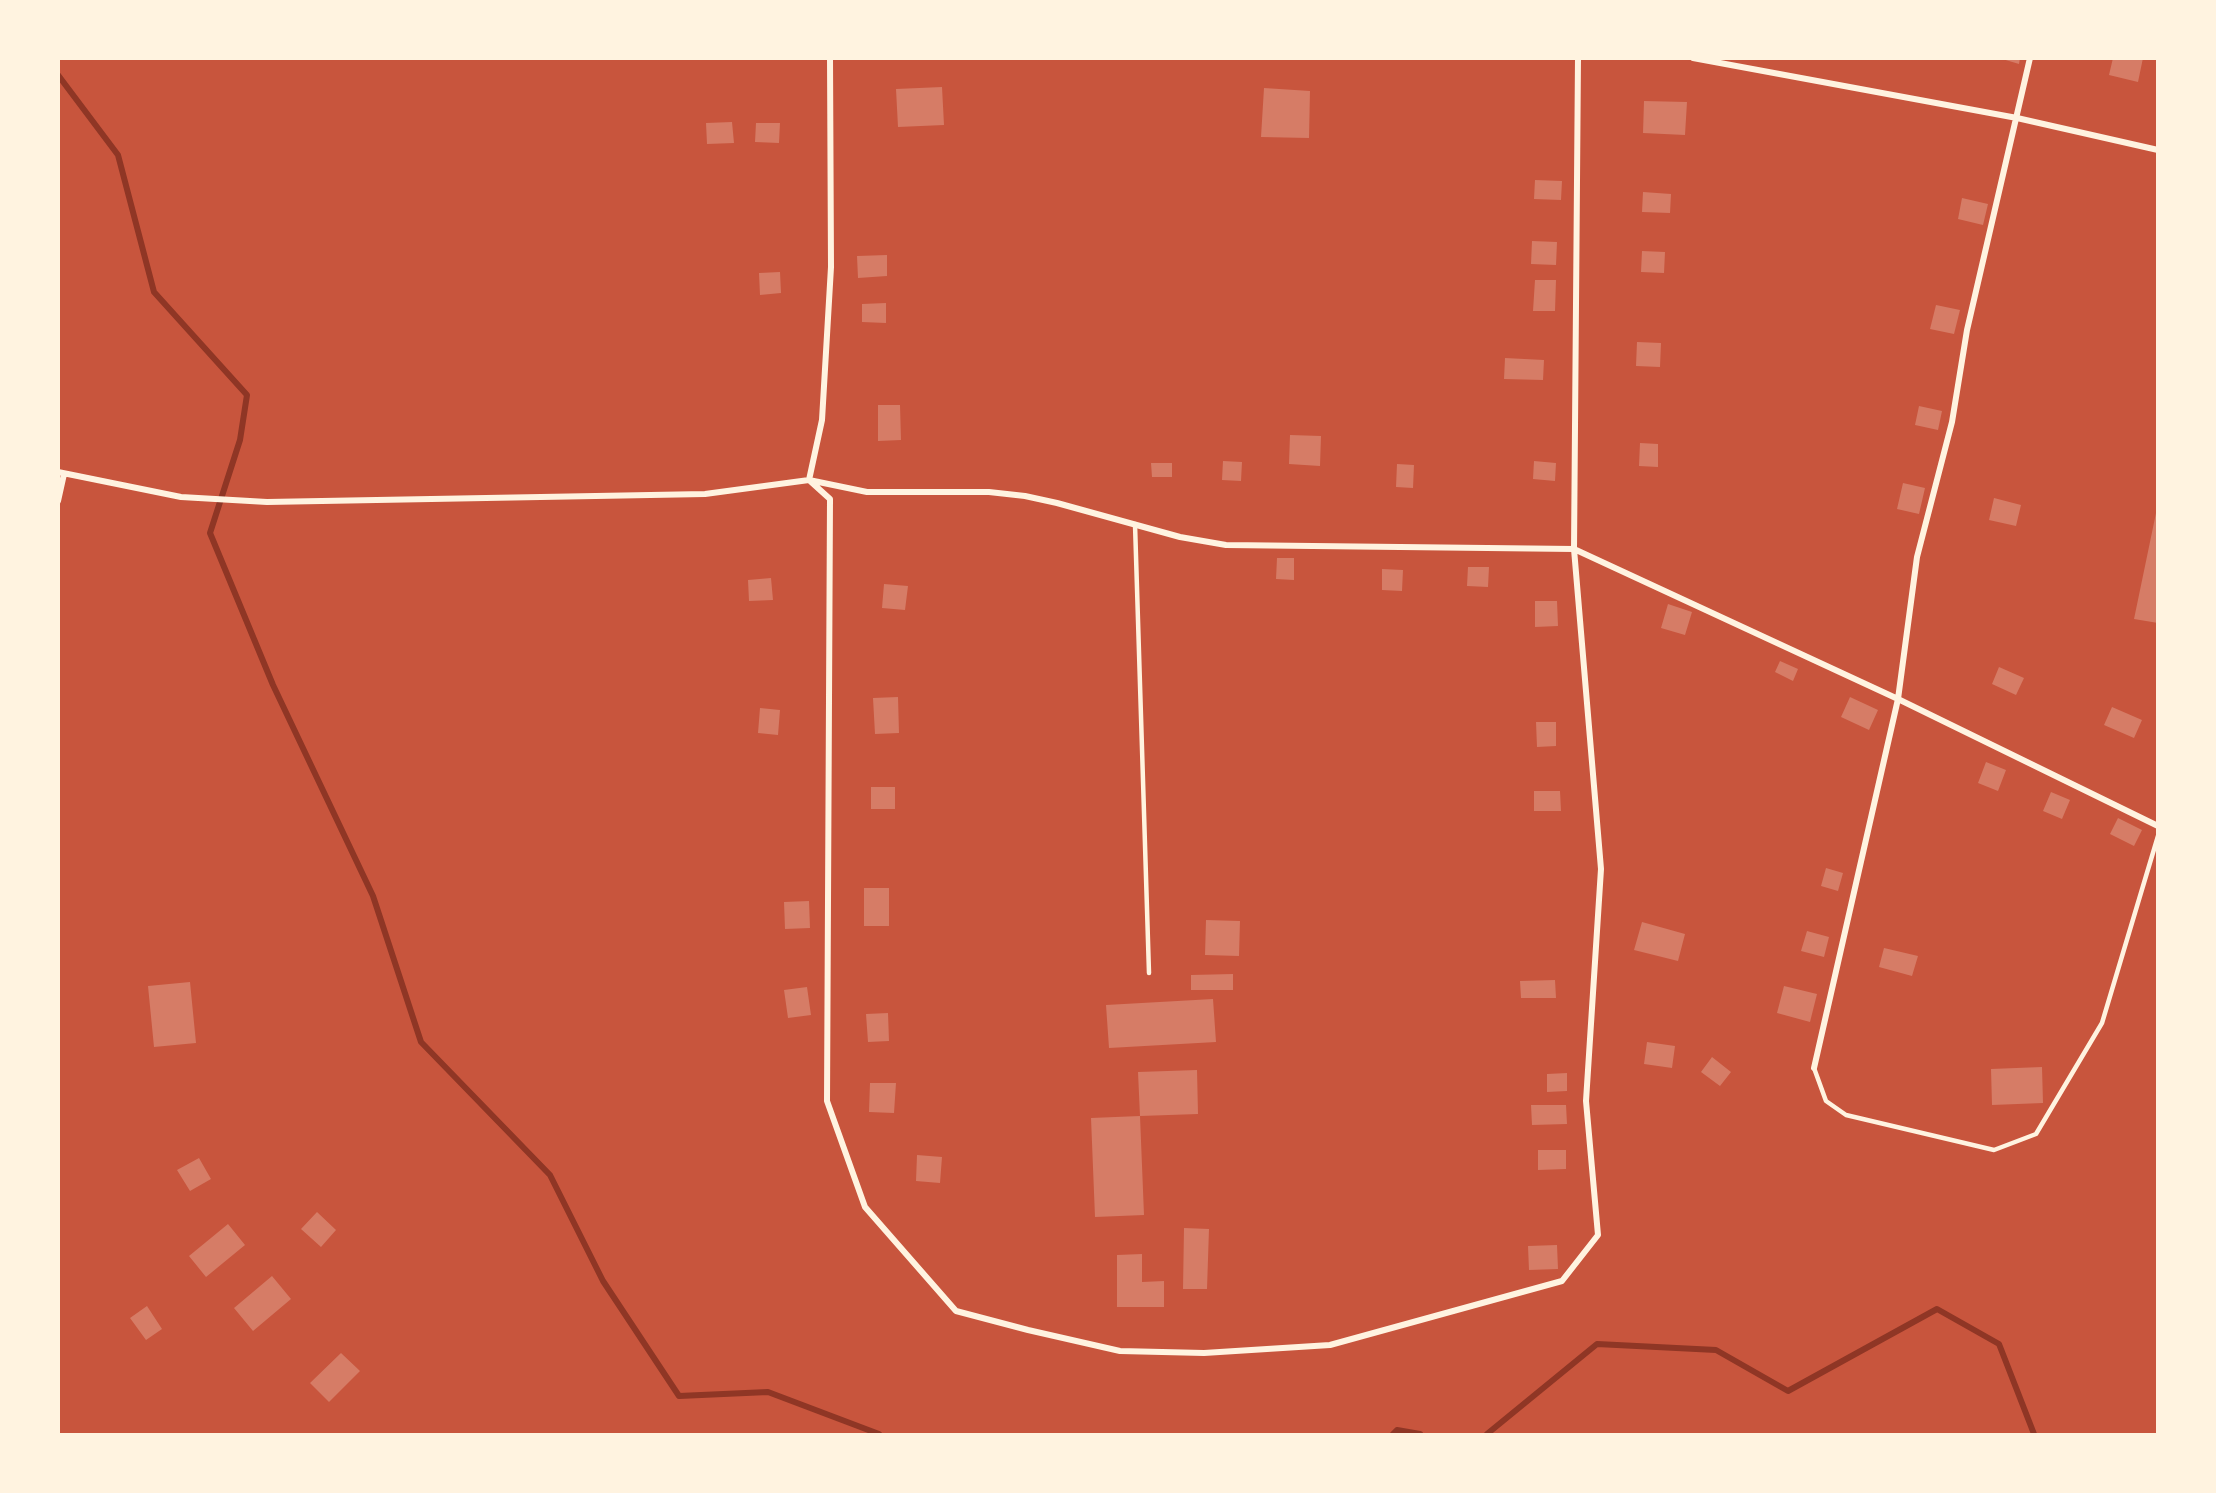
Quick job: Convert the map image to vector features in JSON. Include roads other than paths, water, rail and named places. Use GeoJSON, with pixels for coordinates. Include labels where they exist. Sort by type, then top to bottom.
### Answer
{"type":"FeatureCollection","features":[{"type":"Feature","properties":{"kind":"street"},"geometry":{"type":"LineString","coordinates":[[809,480],[822,420],[831,267],[830,58]]}},
{"type":"Feature","properties":{"kind":"street"},"geometry":{"type":"LineString","coordinates":[[809,480],[830,499],[827,1101],[865,1207],[956,1311],[1120,1351],[1204,1353],[1330,1345],[1562,1281],[1598,1235],[1586,1101],[1601,869],[1574,549],[1578,58]]}},
{"type":"Feature","properties":{"kind":"street"},"geometry":{"type":"LineString","coordinates":[[1693,58],[2017,118],[2157,150]]}},
{"type":"Feature","properties":{"kind":"street"},"geometry":{"type":"LineString","coordinates":[[1814,1068],[1899,699],[1917,557],[1952,422],[1966,330],[2030,58]]}},
{"type":"Feature","properties":{"kind":"street"},"geometry":{"type":"LineString","coordinates":[[58,501],[61,473],[182,496],[267,502],[705,494],[809,480],[867,492],[989,492],[1025,496],[1180,537],[1226,545],[1574,549],[1899,699],[2157,826]]}},
{"type":"Feature","properties":{"kind":"lane"},"geometry":{"type":"LineString","coordinates":[[1135,524],[1149,973]]}},
{"type":"Feature","properties":{"kind":"lane"},"geometry":{"type":"LineString","coordinates":[[1814,1068],[1826,1101],[1846,1115],[1994,1150],[2036,1134],[2102,1023],[2157,836]]}},
{"type":"Feature","properties":{"kind":"waterway"},"geometry":{"type":"LineString","coordinates":[[58,75],[118,155],[154,292],[247,395],[240,440],[210,533],[273,685],[373,896],[421,1042],[550,1175],[603,1281],[679,1396],[768,1392],[879,1434]]}},
{"type":"Feature","properties":{"kind":"waterway"},"geometry":{"type":"LineString","coordinates":[[1487,1434],[1597,1344],[1716,1350],[1788,1391],[1937,1309],[1999,1344],[2034,1434]]}},
{"type":"Feature","properties":{"kind":"waterway"},"geometry":{"type":"LineString","coordinates":[[1393,1434],[1397,1430],[1420,1434]]}}]}
